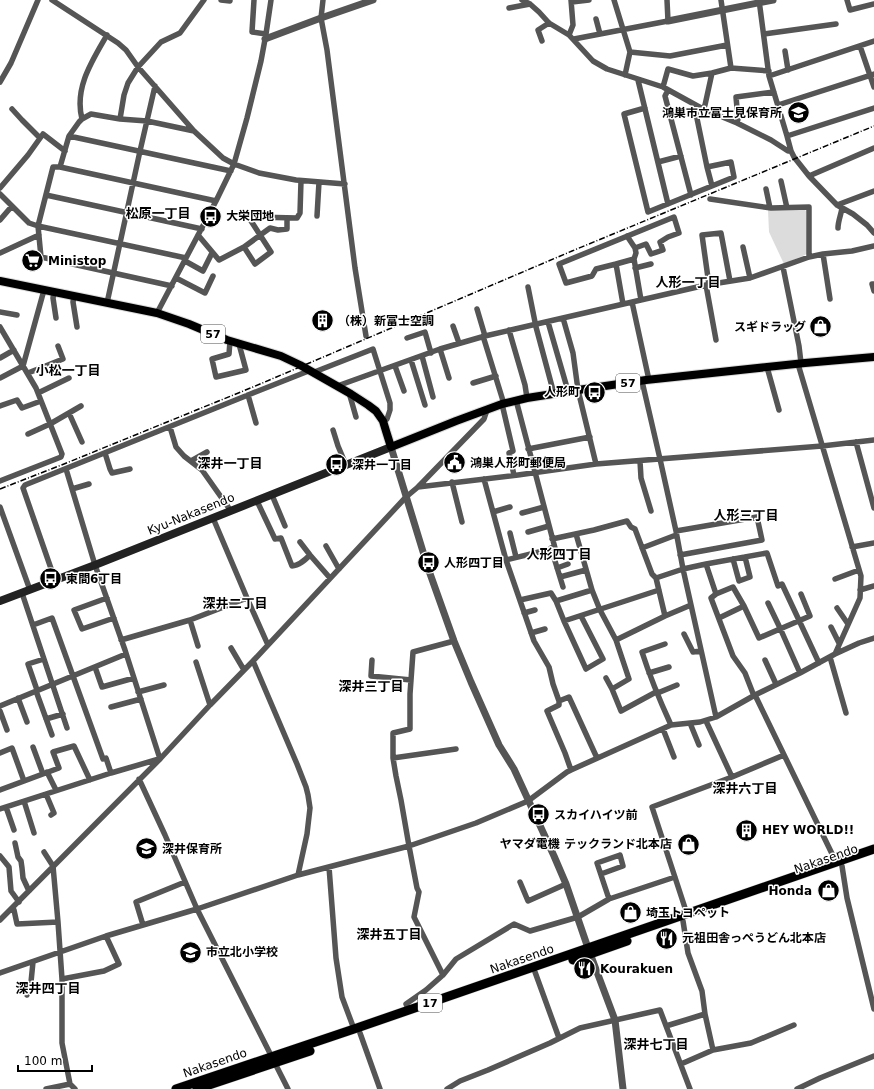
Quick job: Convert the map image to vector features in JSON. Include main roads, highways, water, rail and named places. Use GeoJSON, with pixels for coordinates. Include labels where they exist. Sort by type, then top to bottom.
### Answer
{"type":"FeatureCollection","features":[{"type":"Feature","properties":{"kind":"highway","name":"Nakasendo"},"geometry":{"type":"LineString","coordinates":[[357,1031],[409,1010],[589,951],[839,864],[874,849]]}},
{"type":"Feature","properties":{"kind":"highway","name":"Nakasendo"},"geometry":{"type":"LineString","coordinates":[[839,864],[874,855]]}},
{"type":"Feature","properties":{"kind":"highway","name":"Nakasendo"},"geometry":{"type":"LineString","coordinates":[[197,1089],[273,1060],[357,1031],[536,972],[589,951]]}},
{"type":"Feature","properties":{"kind":"highway","name":"Nakasendo"},"geometry":{"type":"LineString","coordinates":[[176,1089],[273,1060]]}},
{"type":"Feature","properties":{"kind":"main road","name":"57"},"geometry":{"type":"LineString","coordinates":[[0,281],[157,313],[230,341],[281,356],[300,364],[351,394],[376,411],[383,421],[391,447],[456,421],[516,400],[568,391],[646,381],[799,363],[874,357]]}},
{"type":"Feature","properties":{"kind":"main road","name":"Kyu-Nakasendo"},"geometry":{"type":"LineString","coordinates":[[0,601],[95,565],[391,447]]}},
{"type":"Feature","properties":{"kind":"railway"},"geometry":{"type":"LineString","coordinates":[[0,489],[253,387],[572,251],[874,126]]}},
{"type":"Feature","properties":{"kind":"place","name":"鴻巣市立富士見保育所"},"geometry":{"type":"Point","coordinates":[798,113]}},
{"type":"Feature","properties":{"kind":"place","name":"大栄団地"},"geometry":{"type":"Point","coordinates":[211,216]}},
{"type":"Feature","properties":{"kind":"place","name":"Ministop"},"geometry":{"type":"Point","coordinates":[33,261]}},
{"type":"Feature","properties":{"kind":"place","name":"（株）新富士空調"},"geometry":{"type":"Point","coordinates":[322,321]}},
{"type":"Feature","properties":{"kind":"place","name":"スギドラッグ"},"geometry":{"type":"Point","coordinates":[821,327]}},
{"type":"Feature","properties":{"kind":"place","name":"人形町"},"geometry":{"type":"Point","coordinates":[595,392]}},
{"type":"Feature","properties":{"kind":"place","name":"鴻巣人形町郵便局"},"geometry":{"type":"Point","coordinates":[455,463]}},
{"type":"Feature","properties":{"kind":"place","name":"深井一丁目"},"geometry":{"type":"Point","coordinates":[336,465]}},
{"type":"Feature","properties":{"kind":"place","name":"人形四丁目"},"geometry":{"type":"Point","coordinates":[429,563]}},
{"type":"Feature","properties":{"kind":"place","name":"東間6丁目"},"geometry":{"type":"Point","coordinates":[50,579]}},
{"type":"Feature","properties":{"kind":"place","name":"スカイハイツ前"},"geometry":{"type":"Point","coordinates":[538,815]}},
{"type":"Feature","properties":{"kind":"place","name":"HEY WORLD!!"},"geometry":{"type":"Point","coordinates":[746,830]}},
{"type":"Feature","properties":{"kind":"place","name":"ヤマダ電機 テックランド北本店"},"geometry":{"type":"Point","coordinates":[688,844]}},
{"type":"Feature","properties":{"kind":"place","name":"深井保育所"},"geometry":{"type":"Point","coordinates":[146,849]}},
{"type":"Feature","properties":{"kind":"place","name":"Honda"},"geometry":{"type":"Point","coordinates":[828,891]}},
{"type":"Feature","properties":{"kind":"place","name":"埼玉トヨペット"},"geometry":{"type":"Point","coordinates":[630,913]}},
{"type":"Feature","properties":{"kind":"place","name":"元祖田舎っぺうどん北本店"},"geometry":{"type":"Point","coordinates":[667,938]}},
{"type":"Feature","properties":{"kind":"place","name":"市立北小学校"},"geometry":{"type":"Point","coordinates":[191,952]}},
{"type":"Feature","properties":{"kind":"place","name":"Kourakuen"},"geometry":{"type":"Point","coordinates":[584,969]}},
{"type":"Feature","properties":{"kind":"district","name":"松原一丁目"},"geometry":{"type":"Point","coordinates":[158,213]}},
{"type":"Feature","properties":{"kind":"district","name":"人形一丁目"},"geometry":{"type":"Point","coordinates":[688,282]}},
{"type":"Feature","properties":{"kind":"district","name":"小松一丁目"},"geometry":{"type":"Point","coordinates":[68,370]}},
{"type":"Feature","properties":{"kind":"district","name":"深井一丁目"},"geometry":{"type":"Point","coordinates":[230,463]}},
{"type":"Feature","properties":{"kind":"district","name":"人形三丁目"},"geometry":{"type":"Point","coordinates":[746,515]}},
{"type":"Feature","properties":{"kind":"district","name":"人形四丁目"},"geometry":{"type":"Point","coordinates":[559,554]}},
{"type":"Feature","properties":{"kind":"district","name":"深井二丁目"},"geometry":{"type":"Point","coordinates":[235,603]}},
{"type":"Feature","properties":{"kind":"district","name":"深井三丁目"},"geometry":{"type":"Point","coordinates":[371,686]}},
{"type":"Feature","properties":{"kind":"district","name":"深井六丁目"},"geometry":{"type":"Point","coordinates":[745,788]}},
{"type":"Feature","properties":{"kind":"district","name":"深井五丁目"},"geometry":{"type":"Point","coordinates":[389,934]}},
{"type":"Feature","properties":{"kind":"district","name":"深井四丁目"},"geometry":{"type":"Point","coordinates":[48,988]}},
{"type":"Feature","properties":{"kind":"district","name":"深井七丁目"},"geometry":{"type":"Point","coordinates":[656,1044]}}]}
